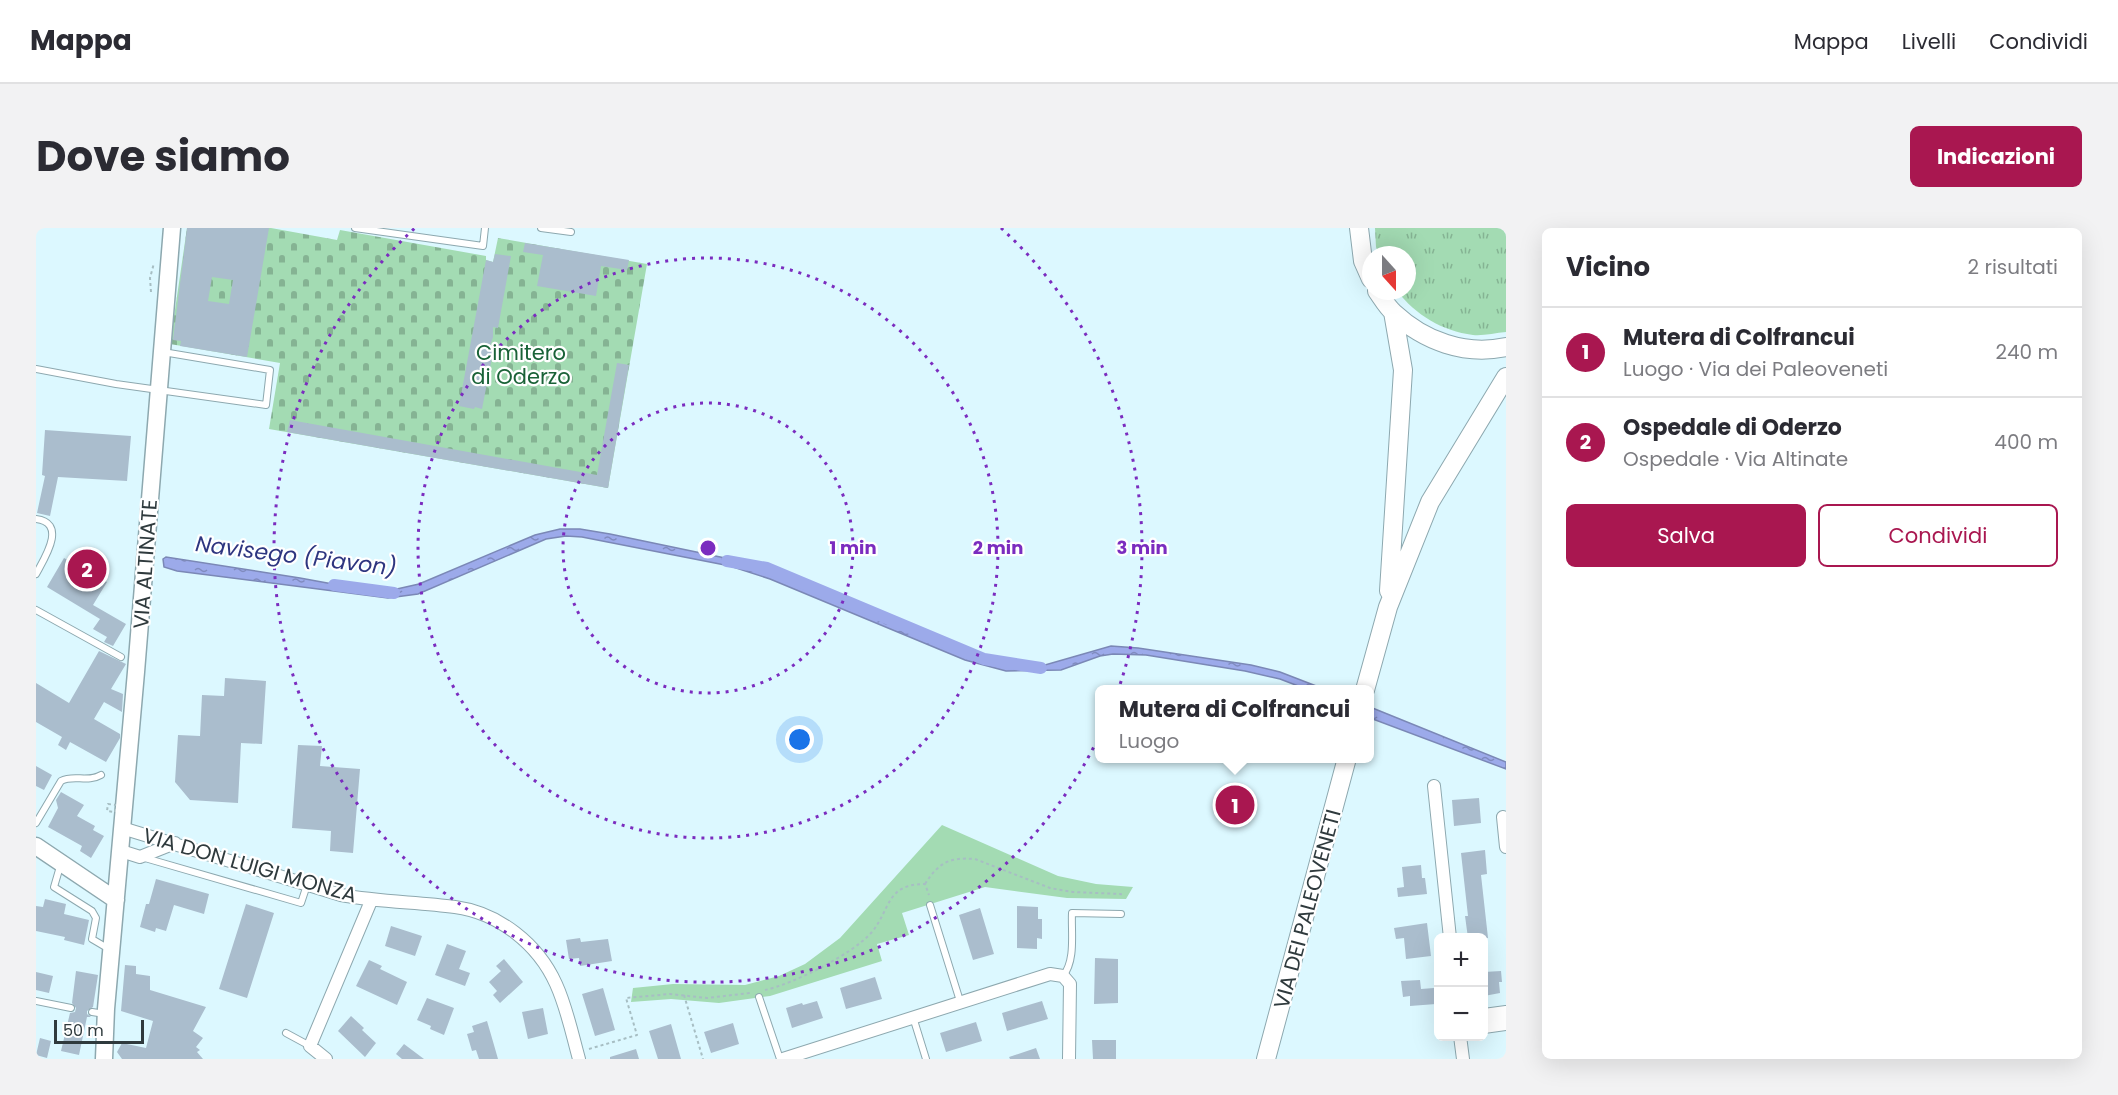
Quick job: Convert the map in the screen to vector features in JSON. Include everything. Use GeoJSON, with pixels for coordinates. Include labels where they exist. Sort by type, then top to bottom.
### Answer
{"type":"FeatureCollection","features":[{"type":"Feature","properties":{"kind":"main road"},"geometry":{"type":"LineString","coordinates":[[1359,228],[1362,253]]}},
{"type":"Feature","properties":{"kind":"main road"},"geometry":{"type":"LineString","coordinates":[[1384,300],[1393,312],[1421,334],[1455,347],[1492,350],[1506,347]]}},
{"type":"Feature","properties":{"kind":"main road"},"geometry":{"type":"LineString","coordinates":[[1388,607],[1402,370],[1393,312]]}},
{"type":"Feature","properties":{"kind":"main road"},"geometry":{"type":"LineString","coordinates":[[1366,685],[1388,607],[1430,502],[1506,377]]}},
{"type":"Feature","properties":{"kind":"main road","name":"VIA DEI PALEOVENETI"},"geometry":{"type":"LineString","coordinates":[[1266,1059],[1346,763]]}},
{"type":"Feature","properties":{"kind":"street","name":"VIA ALTINATE"},"geometry":{"type":"LineString","coordinates":[[104,1059],[99,1013],[112,949],[172,228]]}},
{"type":"Feature","properties":{"kind":"street"},"geometry":{"type":"LineString","coordinates":[[1434,786],[1449,933]]}},
{"type":"Feature","properties":{"kind":"street"},"geometry":{"type":"LineString","coordinates":[[1503,817],[1506,847]]}},
{"type":"Feature","properties":{"kind":"street","name":"VIA DON LUIGI MONZA"},"geometry":{"type":"LineString","coordinates":[[122,828],[341,895],[371,901],[441,905],[471,910],[503,924],[520,935],[547,967],[555,982],[578,1056]]}},
{"type":"Feature","properties":{"kind":"street"},"geometry":{"type":"LineString","coordinates":[[121,851],[140,857],[175,843]]}},
{"type":"Feature","properties":{"kind":"street"},"geometry":{"type":"LineString","coordinates":[[36,846],[116,900]]}},
{"type":"Feature","properties":{"kind":"street"},"geometry":{"type":"LineString","coordinates":[[327,1059],[310,1046],[371,901]]}},
{"type":"Feature","properties":{"kind":"street"},"geometry":{"type":"LineString","coordinates":[[781,1059],[1050,974],[1063,976],[1070,984],[1069,1059]]}},
{"type":"Feature","properties":{"kind":"street"},"geometry":{"type":"LineString","coordinates":[[1488,1014],[1506,1012]]}},
{"type":"Feature","properties":{"kind":"street"},"geometry":{"type":"LineString","coordinates":[[1488,1026],[1506,1024]]}},
{"type":"Feature","properties":{"kind":"street"},"geometry":{"type":"LineString","coordinates":[[1461,1041],[1463,1059]]}},
{"type":"Feature","properties":{"kind":"lane"},"geometry":{"type":"LineString","coordinates":[[355,228],[483,246],[485,228]]}},
{"type":"Feature","properties":{"kind":"lane"},"geometry":{"type":"LineString","coordinates":[[541,228],[572,232]]}},
{"type":"Feature","properties":{"kind":"lane"},"geometry":{"type":"LineString","coordinates":[[36,369],[116,384],[266,405],[270,370],[161,351]]}},
{"type":"Feature","properties":{"kind":"lane"},"geometry":{"type":"LineString","coordinates":[[36,519],[48,523],[53,538],[36,574]]}},
{"type":"Feature","properties":{"kind":"lane"},"geometry":{"type":"LineString","coordinates":[[36,610],[121,657]]}},
{"type":"Feature","properties":{"kind":"lane"},"geometry":{"type":"LineString","coordinates":[[36,823],[61,781],[72,777],[89,780],[101,775]]}},
{"type":"Feature","properties":{"kind":"lane"},"geometry":{"type":"LineString","coordinates":[[140,857],[301,903],[307,885]]}},
{"type":"Feature","properties":{"kind":"lane"},"geometry":{"type":"LineString","coordinates":[[61,863],[54,888],[92,911],[96,918],[92,939],[105,948],[112,949]]}},
{"type":"Feature","properties":{"kind":"lane"},"geometry":{"type":"LineString","coordinates":[[930,905],[960,1001]]}},
{"type":"Feature","properties":{"kind":"lane"},"geometry":{"type":"LineString","coordinates":[[1063,976],[1071,959],[1072,913],[1121,914]]}},
{"type":"Feature","properties":{"kind":"lane"},"geometry":{"type":"LineString","coordinates":[[759,998],[781,1059]]}},
{"type":"Feature","properties":{"kind":"lane"},"geometry":{"type":"LineString","coordinates":[[36,1001],[71,1008]]}},
{"type":"Feature","properties":{"kind":"lane"},"geometry":{"type":"LineString","coordinates":[[913,1017],[926,1059]]}},
{"type":"Feature","properties":{"kind":"lane"},"geometry":{"type":"LineString","coordinates":[[286,1033],[310,1046]]}},
{"type":"Feature","properties":{"kind":"path"},"geometry":{"type":"LineString","coordinates":[[578,1056],[637,1035],[626,998],[670,994],[706,998],[734,996],[769,989],[812,972],[857,945],[871,933],[895,893],[908,886],[925,884],[940,865],[954,859],[975,859],[1050,888],[1073,892],[1121,894],[1121,897]]}},
{"type":"Feature","properties":{"kind":"path"},"geometry":{"type":"LineString","coordinates":[[925,884],[930,905]]}},
{"type":"Feature","properties":{"kind":"path"},"geometry":{"type":"LineString","coordinates":[[684,995],[703,1059]]}},
{"type":"Feature","properties":{"kind":"green space","name":"Cimitero di Oderzo"},"geometry":{"type":"Polygon","coordinates":[[[187,228],[271,228],[337,240],[340,230],[486,256],[486,260],[493,262],[498,238],[647,264],[608,488],[269,429],[280,363],[170,344],[187,228]]]}},
{"type":"Feature","properties":{"kind":"green space"},"geometry":{"type":"Polygon","coordinates":[[[1375,228],[1506,228],[1506,332],[1477,335],[1462,333],[1430,320],[1404,300],[1416,300],[1416,246],[1376,246],[1375,228]]]}},
{"type":"Feature","properties":{"kind":"green space"},"geometry":{"type":"Polygon","coordinates":[[[942,825],[1058,876],[1096,884],[1133,887],[1126,899],[1067,898],[985,887],[902,913],[909,935],[877,944],[882,961],[770,996],[719,1003],[671,999],[631,1002],[633,988],[673,984],[745,985],[779,976],[805,964],[840,938],[942,825]]]}},
{"type":"Feature","properties":{"kind":"water"},"geometry":{"type":"Polygon","coordinates":[[[560,529],[580,529],[725,558],[788,579],[986,661],[1015,666],[1045,665],[1111,646],[1251,665],[1280,672],[1314,685],[1296,685],[1245,671],[1146,655],[1100,656],[1061,670],[1006,671],[965,660],[770,579],[730,566],[582,537],[566,536],[546,539],[418,594],[388,598],[177,571],[164,567],[163,559],[166,557],[371,591],[388,591],[419,584],[535,535],[560,529]]]}},
{"type":"Feature","properties":{"kind":"water"},"geometry":{"type":"Polygon","coordinates":[[[1374,709],[1506,762],[1506,769],[1374,720],[1374,709]]]}},
{"type":"Feature","properties":{"kind":"building"},"geometry":{"type":"Polygon","coordinates":[[[187,228],[269,228],[247,357],[180,346],[181,341],[173,340],[187,228]],[[212,277],[208,301],[229,304],[233,280],[212,277]]]}},
{"type":"Feature","properties":{"kind":"building"},"geometry":{"type":"Polygon","coordinates":[[[525,243],[629,260],[627,270],[601,266],[596,296],[537,286],[543,255],[523,252],[525,243]]]}},
{"type":"Feature","properties":{"kind":"building"},"geometry":{"type":"Polygon","coordinates":[[[495,254],[511,256],[498,328],[493,327],[490,346],[494,347],[482,409],[475,407],[474,409],[459,406],[486,260],[493,262],[495,254]]]}},
{"type":"Feature","properties":{"kind":"building"},"geometry":{"type":"Polygon","coordinates":[[[617,363],[629,365],[608,488],[287,432],[290,420],[597,475],[617,363]]]}},
{"type":"Feature","properties":{"kind":"building"},"geometry":{"type":"Polygon","coordinates":[[[45,430],[131,436],[127,481],[58,477],[50,516],[37,513],[45,476],[42,475],[45,430]]]}},
{"type":"Feature","properties":{"kind":"building"},"geometry":{"type":"Polygon","coordinates":[[[64,558],[107,582],[93,605],[126,624],[113,646],[104,642],[107,637],[93,629],[100,619],[47,587],[64,558]]]}},
{"type":"Feature","properties":{"kind":"building"},"geometry":{"type":"Polygon","coordinates":[[[99,651],[126,664],[111,689],[123,694],[122,712],[104,702],[94,719],[120,734],[106,762],[70,742],[66,750],[58,745],[62,737],[36,722],[36,683],[69,703],[99,651]]]}},
{"type":"Feature","properties":{"kind":"building"},"geometry":{"type":"Polygon","coordinates":[[[225,678],[266,681],[262,744],[241,743],[238,803],[190,800],[175,782],[178,735],[200,736],[202,695],[224,696],[225,678]]]}},
{"type":"Feature","properties":{"kind":"building"},"geometry":{"type":"Polygon","coordinates":[[[298,745],[322,746],[320,766],[360,769],[353,853],[330,851],[331,831],[292,828],[298,745]]]}},
{"type":"Feature","properties":{"kind":"building"},"geometry":{"type":"Polygon","coordinates":[[[36,766],[52,775],[44,790],[36,786],[36,766]]]}},
{"type":"Feature","properties":{"kind":"building"},"geometry":{"type":"Polygon","coordinates":[[[61,792],[84,805],[77,816],[95,826],[93,830],[104,836],[91,858],[80,851],[82,846],[48,827],[58,808],[56,800],[61,792]]]}},
{"type":"Feature","properties":{"kind":"building"},"geometry":{"type":"Polygon","coordinates":[[[1479,798],[1481,823],[1454,826],[1452,800],[1479,798]]]}},
{"type":"Feature","properties":{"kind":"building"},"geometry":{"type":"Polygon","coordinates":[[[1485,850],[1487,874],[1481,875],[1487,933],[1467,933],[1465,916],[1468,916],[1461,853],[1485,850]]]}},
{"type":"Feature","properties":{"kind":"building"},"geometry":{"type":"Polygon","coordinates":[[[1421,865],[1427,894],[1398,897],[1397,888],[1404,887],[1402,867],[1421,865]]]}},
{"type":"Feature","properties":{"kind":"building"},"geometry":{"type":"Polygon","coordinates":[[[156,879],[209,894],[204,914],[174,905],[166,931],[156,928],[155,932],[140,927],[156,879]]]}},
{"type":"Feature","properties":{"kind":"building"},"geometry":{"type":"Polygon","coordinates":[[[45,899],[66,904],[64,914],[89,920],[84,945],[64,940],[65,937],[36,931],[36,906],[43,907],[45,899]]]}},
{"type":"Feature","properties":{"kind":"building"},"geometry":{"type":"Polygon","coordinates":[[[246,904],[274,913],[247,998],[219,989],[246,904]]]}},
{"type":"Feature","properties":{"kind":"building"},"geometry":{"type":"Polygon","coordinates":[[[1017,906],[1038,907],[1038,919],[1042,919],[1042,939],[1037,938],[1037,949],[1017,948],[1017,906]]]}},
{"type":"Feature","properties":{"kind":"building"},"geometry":{"type":"Polygon","coordinates":[[[980,908],[994,954],[973,960],[959,915],[980,908]]]}},
{"type":"Feature","properties":{"kind":"building"},"geometry":{"type":"Polygon","coordinates":[[[1427,923],[1431,956],[1406,959],[1404,938],[1396,939],[1394,928],[1427,923]]]}},
{"type":"Feature","properties":{"kind":"building"},"geometry":{"type":"Polygon","coordinates":[[[391,926],[422,936],[415,956],[385,946],[391,926]]]}},
{"type":"Feature","properties":{"kind":"building"},"geometry":{"type":"Polygon","coordinates":[[[580,938],[581,942],[608,939],[612,961],[580,966],[579,958],[569,959],[566,940],[580,938]]]}},
{"type":"Feature","properties":{"kind":"building"},"geometry":{"type":"Polygon","coordinates":[[[447,944],[466,951],[459,969],[470,973],[465,986],[435,975],[447,944]]]}},
{"type":"Feature","properties":{"kind":"building"},"geometry":{"type":"Polygon","coordinates":[[[1095,958],[1118,959],[1118,1003],[1094,1004],[1095,958]]]}},
{"type":"Feature","properties":{"kind":"building"},"geometry":{"type":"Polygon","coordinates":[[[504,959],[523,982],[500,1003],[493,995],[497,991],[489,982],[501,971],[496,966],[504,959]]]}},
{"type":"Feature","properties":{"kind":"building"},"geometry":{"type":"Polygon","coordinates":[[[369,960],[382,966],[380,969],[407,982],[397,1005],[356,986],[369,960]]]}},
{"type":"Feature","properties":{"kind":"building"},"geometry":{"type":"Polygon","coordinates":[[[125,965],[136,966],[136,974],[150,976],[150,990],[206,1007],[193,1031],[203,1038],[196,1047],[200,1050],[197,1052],[203,1059],[122,1059],[117,1052],[122,1043],[146,1048],[153,1021],[121,1011],[125,965]]]}},
{"type":"Feature","properties":{"kind":"building"},"geometry":{"type":"Polygon","coordinates":[[[76,971],[98,975],[93,1007],[87,1011],[91,1017],[87,1017],[79,1055],[61,1051],[70,1013],[75,1012],[76,1008],[72,1003],[76,971]]]}},
{"type":"Feature","properties":{"kind":"building"},"geometry":{"type":"Polygon","coordinates":[[[1501,971],[1500,993],[1488,995],[1488,972],[1501,971]]]}},
{"type":"Feature","properties":{"kind":"building"},"geometry":{"type":"Polygon","coordinates":[[[36,972],[53,976],[49,993],[36,990],[36,972]]]}},
{"type":"Feature","properties":{"kind":"building"},"geometry":{"type":"Polygon","coordinates":[[[875,977],[882,999],[846,1009],[840,988],[875,977]]]}},
{"type":"Feature","properties":{"kind":"building"},"geometry":{"type":"Polygon","coordinates":[[[1420,980],[1421,989],[1434,988],[1434,1004],[1410,1006],[1410,996],[1403,997],[1401,981],[1420,980]]]}},
{"type":"Feature","properties":{"kind":"building"},"geometry":{"type":"Polygon","coordinates":[[[603,988],[615,1030],[595,1036],[582,994],[603,988]]]}},
{"type":"Feature","properties":{"kind":"building"},"geometry":{"type":"Polygon","coordinates":[[[427,998],[454,1008],[444,1035],[417,1020],[427,998]]]}},
{"type":"Feature","properties":{"kind":"building"},"geometry":{"type":"Polygon","coordinates":[[[817,1001],[823,1018],[792,1028],[786,1008],[817,1001]]]}},
{"type":"Feature","properties":{"kind":"building"},"geometry":{"type":"Polygon","coordinates":[[[1042,1001],[1048,1019],[1007,1031],[1002,1013],[1042,1001]]]}},
{"type":"Feature","properties":{"kind":"building"},"geometry":{"type":"Polygon","coordinates":[[[543,1008],[548,1034],[528,1039],[522,1012],[543,1008]]]}},
{"type":"Feature","properties":{"kind":"building"},"geometry":{"type":"Polygon","coordinates":[[[351,1016],[376,1043],[365,1057],[338,1031],[351,1016]]]}},
{"type":"Feature","properties":{"kind":"building"},"geometry":{"type":"Polygon","coordinates":[[[487,1021],[498,1059],[479,1059],[476,1050],[472,1051],[467,1034],[474,1032],[472,1026],[487,1021]]]}},
{"type":"Feature","properties":{"kind":"building"},"geometry":{"type":"Polygon","coordinates":[[[976,1022],[982,1041],[946,1052],[940,1033],[976,1022]]]}},
{"type":"Feature","properties":{"kind":"building"},"geometry":{"type":"Polygon","coordinates":[[[733,1023],[739,1044],[711,1053],[704,1032],[733,1023]]]}},
{"type":"Feature","properties":{"kind":"building"},"geometry":{"type":"Polygon","coordinates":[[[671,1024],[681,1059],[658,1059],[649,1031],[671,1024]]]}},
{"type":"Feature","properties":{"kind":"building"},"geometry":{"type":"Polygon","coordinates":[[[40,1038],[51,1041],[47,1058],[36,1055],[40,1038]]]}},
{"type":"Feature","properties":{"kind":"building"},"geometry":{"type":"Polygon","coordinates":[[[1092,1040],[1116,1040],[1116,1059],[1093,1059],[1092,1040]]]}},
{"type":"Feature","properties":{"kind":"building"},"geometry":{"type":"Polygon","coordinates":[[[404,1044],[424,1059],[402,1059],[396,1054],[404,1044]]]}},
{"type":"Feature","properties":{"kind":"building"},"geometry":{"type":"Polygon","coordinates":[[[1036,1048],[1040,1059],[1010,1059],[1009,1057],[1036,1048]]]}},
{"type":"Feature","properties":{"kind":"building"},"geometry":{"type":"Polygon","coordinates":[[[636,1049],[639,1059],[610,1059],[610,1057],[636,1049]]]}},
{"type":"Feature","properties":{"kind":"waterway","name":"Navisego (Piavon)"},"geometry":{"type":"LineString","coordinates":[[727,561],[767,568],[984,659],[1041,668]]}},
{"type":"Feature","properties":{"kind":"waterway","name":"Navisego (Piavon)"},"geometry":{"type":"LineString","coordinates":[[334,585],[394,593]]}},
{"type":"Feature","properties":{"kind":"place","name":"Ospedale di Oderzo"},"geometry":{"type":"Point","coordinates":[87,569]}},
{"type":"Feature","properties":{"kind":"place","name":"Mutera di Colfrancui"},"geometry":{"type":"Point","coordinates":[1235,805]}}]}
